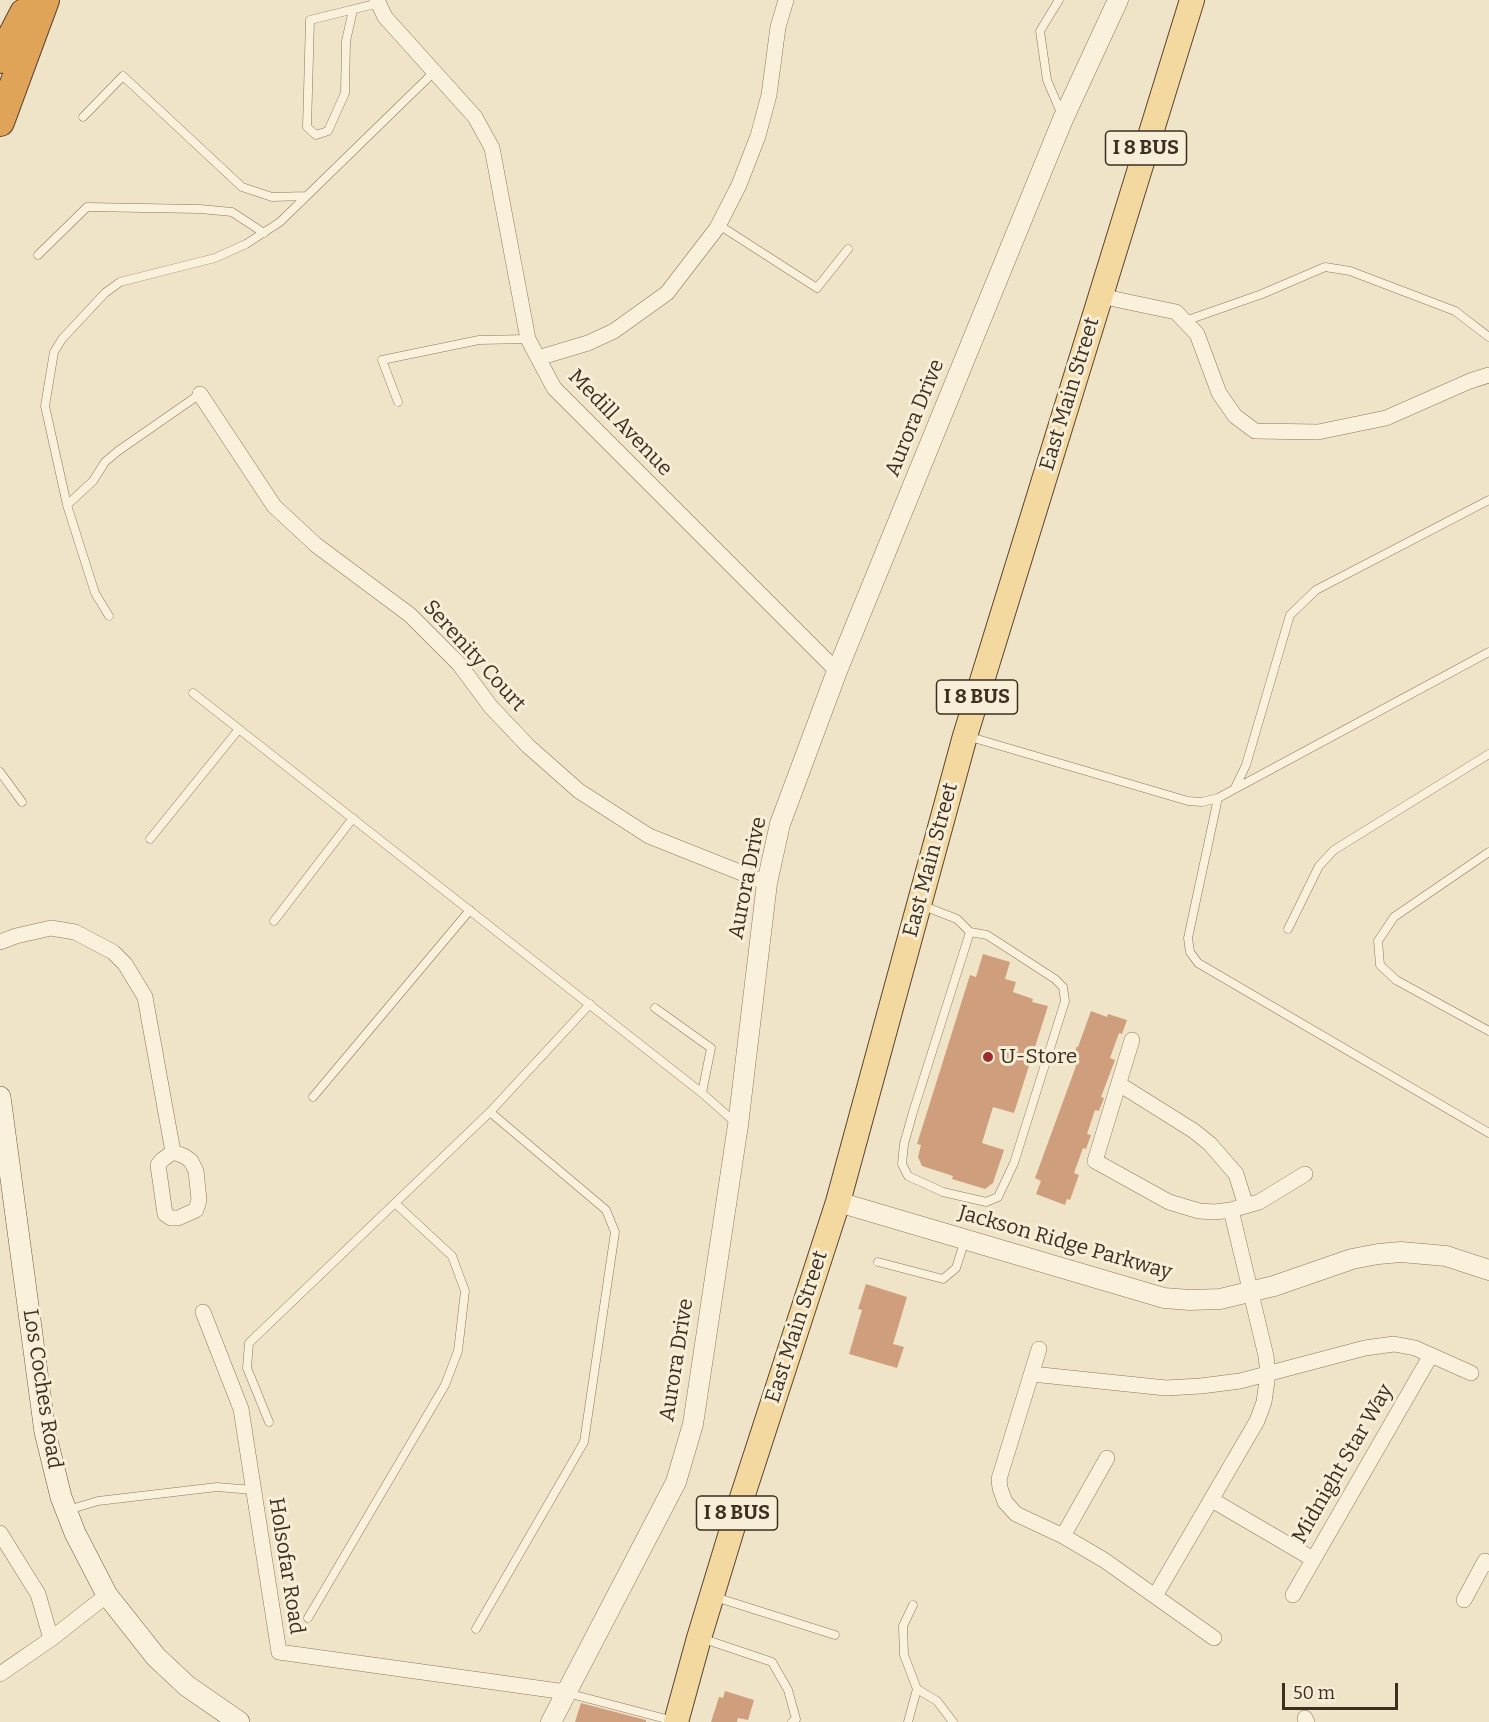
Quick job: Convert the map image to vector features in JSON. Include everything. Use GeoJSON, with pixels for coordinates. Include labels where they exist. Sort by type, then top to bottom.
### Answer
{"type":"FeatureCollection","features":[{"type":"Feature","properties":{"kind":"highway"},"geometry":{"type":"LineString","coordinates":[[0,59],[31,0]]}},
{"type":"Feature","properties":{"kind":"highway"},"geometry":{"type":"LineString","coordinates":[[0,122],[45,0]]}},
{"type":"Feature","properties":{"kind":"main road","name":"East Main Street"},"geometry":{"type":"LineString","coordinates":[[676,1722],[711,1595],[838,1202],[965,736],[1192,0]]}},
{"type":"Feature","properties":{"kind":"main road","name":"Los Coches Road"},"geometry":{"type":"LineString","coordinates":[[0,1097],[45,1432],[66,1511],[107,1595],[156,1657],[187,1686],[239,1722]]}},
{"type":"Feature","properties":{"kind":"street"},"geometry":{"type":"LineString","coordinates":[[538,358],[588,343],[614,331],[667,293],[719,225],[739,185],[758,136],[769,95],[778,27],[786,0]]}},
{"type":"Feature","properties":{"kind":"street","name":"Medill Avenue"},"geometry":{"type":"LineString","coordinates":[[378,2],[385,17],[475,117],[492,148],[528,339],[554,388],[837,671]]}},
{"type":"Feature","properties":{"kind":"street","name":"Aurora Drive"},"geometry":{"type":"LineString","coordinates":[[551,1722],[676,1482],[693,1424],[738,1125],[767,883],[780,824],[837,671],[1112,2]]}},
{"type":"Feature","properties":{"kind":"street"},"geometry":{"type":"LineString","coordinates":[[1100,296],[1176,312],[1197,334],[1219,393],[1235,416],[1255,431],[1318,432],[1386,418],[1489,375]]}},
{"type":"Feature","properties":{"kind":"street","name":"Serenity Court"},"geometry":{"type":"LineString","coordinates":[[200,394],[274,506],[316,545],[410,615],[459,664],[491,706],[528,746],[579,791],[649,836],[767,883]]}},
{"type":"Feature","properties":{"kind":"street"},"geometry":{"type":"LineString","coordinates":[[0,942],[51,928],[75,932],[113,952],[125,964],[145,997],[173,1152]]}},
{"type":"Feature","properties":{"kind":"street"},"geometry":{"type":"LineString","coordinates":[[1132,1040],[1095,1161],[1183,1208],[1215,1212],[1238,1208],[1272,1196],[1305,1174]]}},
{"type":"Feature","properties":{"kind":"street"},"geometry":{"type":"LineString","coordinates":[[1119,1083],[1194,1131],[1210,1144],[1236,1174],[1238,1208],[1250,1293],[1266,1356],[1268,1374],[1264,1402],[1257,1421],[1155,1596]]}},
{"type":"Feature","properties":{"kind":"street","name":"Jackson Ridge Parkway"},"geometry":{"type":"LineString","coordinates":[[838,1202],[1164,1298],[1220,1299],[1250,1293],[1352,1259],[1401,1252],[1446,1256],[1489,1270]]}},
{"type":"Feature","properties":{"kind":"street","name":"Holsofar Road"},"geometry":{"type":"LineString","coordinates":[[203,1312],[241,1409],[279,1652],[566,1692]]}},
{"type":"Feature","properties":{"kind":"street"},"geometry":{"type":"LineString","coordinates":[[1032,1374],[1166,1388],[1220,1384],[1382,1345],[1404,1345],[1471,1373]]}},
{"type":"Feature","properties":{"kind":"street"},"geometry":{"type":"LineString","coordinates":[[1039,1349],[999,1479],[1005,1502],[1016,1514],[1096,1554],[1214,1638]]}},
{"type":"Feature","properties":{"kind":"street","name":"Midnight Star Way"},"geometry":{"type":"LineString","coordinates":[[1293,1595],[1431,1355]]}},
{"type":"Feature","properties":{"kind":"street"},"geometry":{"type":"LineString","coordinates":[[1063,1536],[1107,1458]]}},
{"type":"Feature","properties":{"kind":"street"},"geometry":{"type":"LineString","coordinates":[[1212,1500],[1313,1559]]}},
{"type":"Feature","properties":{"kind":"street"},"geometry":{"type":"LineString","coordinates":[[0,1533],[38,1594],[51,1639]]}},
{"type":"Feature","properties":{"kind":"street"},"geometry":{"type":"LineString","coordinates":[[1464,1600],[1488,1560]]}},
{"type":"Feature","properties":{"kind":"street"},"geometry":{"type":"LineString","coordinates":[[0,1674],[51,1639],[107,1595]]}},
{"type":"Feature","properties":{"kind":"lane"},"geometry":{"type":"LineString","coordinates":[[1059,0],[1040,32],[1047,80],[1063,119]]}},
{"type":"Feature","properties":{"kind":"lane"},"geometry":{"type":"LineString","coordinates":[[352,10],[346,41],[345,93],[328,131],[316,135],[308,127],[310,20],[378,2]]}},
{"type":"Feature","properties":{"kind":"lane"},"geometry":{"type":"LineString","coordinates":[[110,616],[95,593],[67,505],[45,406],[54,352],[62,339],[105,293],[120,282],[215,258],[246,244],[280,222],[434,72]]}},
{"type":"Feature","properties":{"kind":"lane"},"geometry":{"type":"LineString","coordinates":[[83,117],[123,76],[242,187],[272,197],[306,196]]}},
{"type":"Feature","properties":{"kind":"lane"},"geometry":{"type":"LineString","coordinates":[[38,255],[87,207],[200,209],[232,212],[264,233]]}},
{"type":"Feature","properties":{"kind":"lane"},"geometry":{"type":"LineString","coordinates":[[719,225],[817,288],[848,249]]}},
{"type":"Feature","properties":{"kind":"lane"},"geometry":{"type":"LineString","coordinates":[[1185,321],[1262,294],[1326,267],[1350,271],[1455,310],[1489,337]]}},
{"type":"Feature","properties":{"kind":"lane"},"geometry":{"type":"LineString","coordinates":[[398,402],[382,360],[479,340],[528,339]]}},
{"type":"Feature","properties":{"kind":"lane"},"geometry":{"type":"LineString","coordinates":[[67,505],[93,481],[105,462],[118,451],[200,394]]}},
{"type":"Feature","properties":{"kind":"lane"},"geometry":{"type":"LineString","coordinates":[[1235,789],[1246,765],[1290,615],[1316,590],[1489,500]]}},
{"type":"Feature","properties":{"kind":"lane"},"geometry":{"type":"LineString","coordinates":[[965,736],[1188,801],[1202,802],[1218,798],[1489,652]]}},
{"type":"Feature","properties":{"kind":"lane"},"geometry":{"type":"LineString","coordinates":[[193,693],[590,1004],[702,1093],[738,1125]]}},
{"type":"Feature","properties":{"kind":"lane"},"geometry":{"type":"LineString","coordinates":[[150,839],[239,729]]}},
{"type":"Feature","properties":{"kind":"lane"},"geometry":{"type":"LineString","coordinates":[[1288,929],[1319,866],[1334,850],[1489,754]]}},
{"type":"Feature","properties":{"kind":"lane"},"geometry":{"type":"LineString","coordinates":[[0,772],[22,802]]}},
{"type":"Feature","properties":{"kind":"lane"},"geometry":{"type":"LineString","coordinates":[[1218,798],[1188,938],[1190,952],[1198,963],[1489,1133]]}},
{"type":"Feature","properties":{"kind":"lane"},"geometry":{"type":"LineString","coordinates":[[274,921],[353,818]]}},
{"type":"Feature","properties":{"kind":"lane"},"geometry":{"type":"LineString","coordinates":[[1489,852],[1394,917],[1378,941],[1380,965],[1396,980],[1489,1031]]}},
{"type":"Feature","properties":{"kind":"lane"},"geometry":{"type":"LineString","coordinates":[[920,904],[957,919],[970,932],[987,935],[1055,979],[1063,987],[1065,1001],[1014,1163],[998,1197],[986,1202],[944,1192],[908,1176],[902,1164],[904,1144],[970,932]]}},
{"type":"Feature","properties":{"kind":"lane"},"geometry":{"type":"LineString","coordinates":[[313,1097],[470,910]]}},
{"type":"Feature","properties":{"kind":"lane"},"geometry":{"type":"LineString","coordinates":[[269,1422],[247,1368],[249,1343],[490,1112],[590,1004]]}},
{"type":"Feature","properties":{"kind":"lane"},"geometry":{"type":"LineString","coordinates":[[655,1008],[711,1048],[702,1093]]}},
{"type":"Feature","properties":{"kind":"lane"},"geometry":{"type":"LineString","coordinates":[[476,1629],[584,1442],[615,1232],[606,1210],[490,1112]]}},
{"type":"Feature","properties":{"kind":"lane"},"geometry":{"type":"LineString","coordinates":[[308,1618],[445,1385],[458,1351],[465,1291],[452,1256],[396,1204]]}},
{"type":"Feature","properties":{"kind":"lane"},"geometry":{"type":"LineString","coordinates":[[878,1262],[943,1280],[956,1268],[965,1239]]}},
{"type":"Feature","properties":{"kind":"lane"},"geometry":{"type":"LineString","coordinates":[[66,1511],[98,1501],[217,1487],[253,1490]]}},
{"type":"Feature","properties":{"kind":"lane"},"geometry":{"type":"LineString","coordinates":[[711,1595],[835,1635]]}},
{"type":"Feature","properties":{"kind":"lane"},"geometry":{"type":"LineString","coordinates":[[908,1722],[917,1689],[904,1655],[903,1626],[913,1605]]}},
{"type":"Feature","properties":{"kind":"lane"},"geometry":{"type":"LineString","coordinates":[[699,1638],[772,1662],[788,1690],[796,1719],[792,1722]]}},
{"type":"Feature","properties":{"kind":"lane"},"geometry":{"type":"LineString","coordinates":[[917,1689],[937,1701],[953,1722]]}},
{"type":"Feature","properties":{"kind":"lane"},"geometry":{"type":"LineString","coordinates":[[566,1692],[676,1722]]}},
{"type":"Feature","properties":{"kind":"building","name":"U-Store"},"geometry":{"type":"Polygon","coordinates":[[[983,954],[1010,962],[1005,979],[1016,982],[1013,992],[1033,999],[1032,1002],[1048,1006],[1014,1113],[993,1107],[982,1143],[1004,1150],[993,1183],[985,1189],[952,1179],[953,1176],[922,1166],[918,1157],[921,1145],[917,1144],[970,975],[976,977],[983,954]]]}},
{"type":"Feature","properties":{"kind":"building"},"geometry":{"type":"Polygon","coordinates":[[[1091,1011],[1107,1017],[1108,1014],[1127,1020],[1122,1034],[1119,1033],[1110,1058],[1115,1060],[1101,1097],[1104,1098],[1099,1111],[1095,1110],[1087,1134],[1091,1135],[1086,1149],[1083,1148],[1074,1173],[1079,1175],[1070,1200],[1067,1199],[1065,1205],[1036,1194],[1041,1181],[1035,1178],[1076,1066],[1070,1064],[1091,1011]]]}},
{"type":"Feature","properties":{"kind":"building"},"geometry":{"type":"Polygon","coordinates":[[[866,1284],[907,1297],[893,1344],[904,1347],[897,1368],[849,1354],[862,1310],[858,1309],[866,1284]]]}},
{"type":"Feature","properties":{"kind":"building"},"geometry":{"type":"Polygon","coordinates":[[[725,1691],[754,1700],[748,1720],[738,1718],[737,1722],[711,1722],[719,1697],[723,1698],[725,1691]]]}},
{"type":"Feature","properties":{"kind":"building"},"geometry":{"type":"Polygon","coordinates":[[[581,1703],[646,1720],[646,1722],[575,1722],[581,1703]]]}},
{"type":"Feature","properties":{"kind":"place","name":"U-Store"},"geometry":{"type":"Point","coordinates":[988,1057]}}]}
